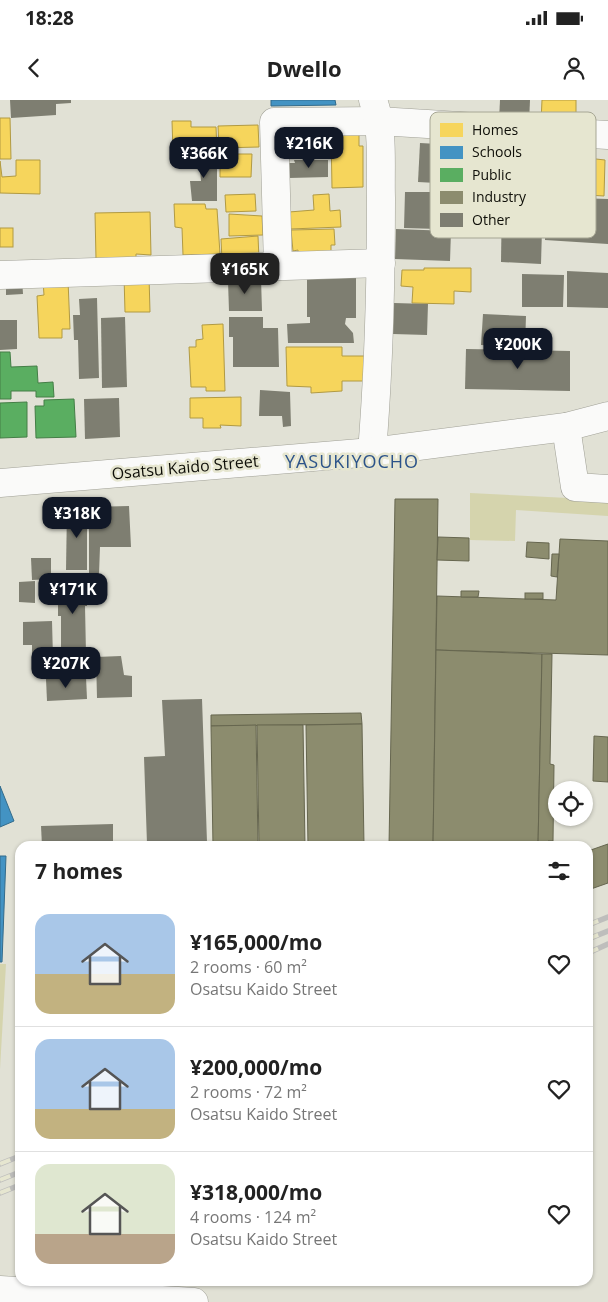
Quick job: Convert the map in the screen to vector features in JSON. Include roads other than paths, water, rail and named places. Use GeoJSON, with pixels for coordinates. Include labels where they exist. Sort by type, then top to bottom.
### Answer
{"type":"FeatureCollection","features":[{"type":"Feature","properties":{"kind":"street"},"geometry":{"type":"LineString","coordinates":[[278,266],[274,122],[375,110],[430,116]]}},
{"type":"Feature","properties":{"kind":"street"},"geometry":{"type":"LineString","coordinates":[[372,452],[378,359],[381,263],[375,110]]}},
{"type":"Feature","properties":{"kind":"street"},"geometry":{"type":"LineString","coordinates":[[0,275],[381,263]]}},
{"type":"Feature","properties":{"kind":"street","name":"Osatsu Kaido Street"},"geometry":{"type":"LineString","coordinates":[[0,483],[372,452],[566,427],[608,416]]}},
{"type":"Feature","properties":{"kind":"street"},"geometry":{"type":"LineString","coordinates":[[566,427],[575,487],[608,489]]}},
{"type":"Feature","properties":{"kind":"street"},"geometry":{"type":"LineString","coordinates":[[0,1290],[194,1302]]}},
{"type":"Feature","properties":{"kind":"railway"},"geometry":{"type":"LineString","coordinates":[[593,923],[608,917]]}},
{"type":"Feature","properties":{"kind":"railway"},"geometry":{"type":"LineString","coordinates":[[593,937],[608,931]]}},
{"type":"Feature","properties":{"kind":"railway"},"geometry":{"type":"LineString","coordinates":[[593,951],[608,944]]}},
{"type":"Feature","properties":{"kind":"railway"},"geometry":{"type":"LineString","coordinates":[[0,1164],[15,1158]]}},
{"type":"Feature","properties":{"kind":"railway"},"geometry":{"type":"LineString","coordinates":[[0,1180],[15,1174]]}},
{"type":"Feature","properties":{"kind":"railway"},"geometry":{"type":"LineString","coordinates":[[0,1193],[15,1187]]}},
{"type":"Feature","properties":{"kind":"district","name":"YASUKIYOCHO"},"geometry":{"type":"Point","coordinates":[352,462]}}]}
